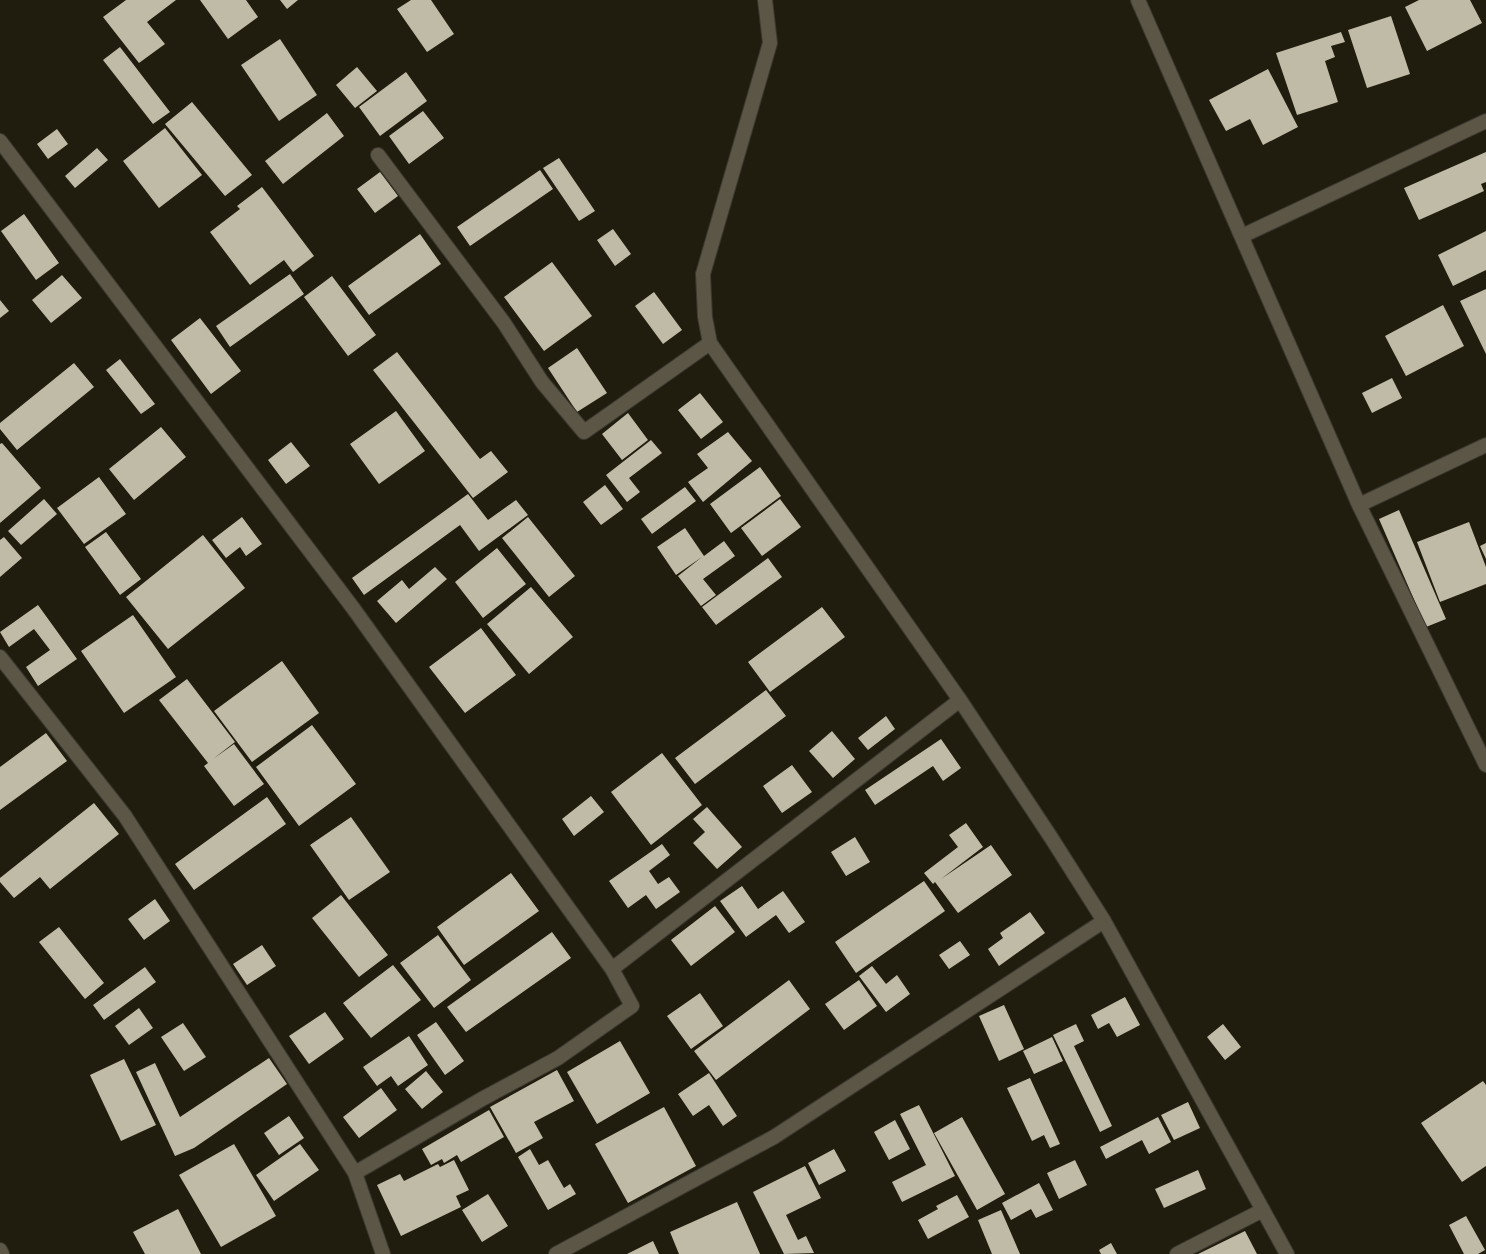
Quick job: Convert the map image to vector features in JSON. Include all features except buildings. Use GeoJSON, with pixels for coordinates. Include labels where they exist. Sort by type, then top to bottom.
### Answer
{"type":"FeatureCollection","features":[{"type":"Feature","properties":{"kind":"street"},"geometry":{"type":"LineString","coordinates":[[765,0],[770,43],[703,274],[710,343],[960,700],[1052,838],[1104,921],[1288,1254]]}},
{"type":"Feature","properties":{"kind":"street"},"geometry":{"type":"LineString","coordinates":[[1138,0],[1358,505],[1485,759]]}},
{"type":"Feature","properties":{"kind":"street"},"geometry":{"type":"LineString","coordinates":[[1242,236],[1486,121]]}},
{"type":"Feature","properties":{"kind":"street"},"geometry":{"type":"LineString","coordinates":[[0,141],[353,608],[612,969],[632,1006],[558,1058],[482,1099],[355,1173]]}},
{"type":"Feature","properties":{"kind":"street"},"geometry":{"type":"LineString","coordinates":[[378,155],[504,323],[542,382],[584,432],[710,343]]}},
{"type":"Feature","properties":{"kind":"street"},"geometry":{"type":"LineString","coordinates":[[1358,505],[1486,445]]}},
{"type":"Feature","properties":{"kind":"street"},"geometry":{"type":"LineString","coordinates":[[0,656],[125,816],[355,1173],[384,1254]]}},
{"type":"Feature","properties":{"kind":"street"},"geometry":{"type":"LineString","coordinates":[[612,969],[960,700]]}},
{"type":"Feature","properties":{"kind":"street"},"geometry":{"type":"LineString","coordinates":[[556,1254],[774,1136],[1104,921]]}},
{"type":"Feature","properties":{"kind":"street"},"geometry":{"type":"LineString","coordinates":[[1177,1254],[1263,1210]]}},
{"type":"Feature","properties":{"kind":"street"},"geometry":{"type":"LineString","coordinates":[[0,1250],[2,1254]]}}]}
